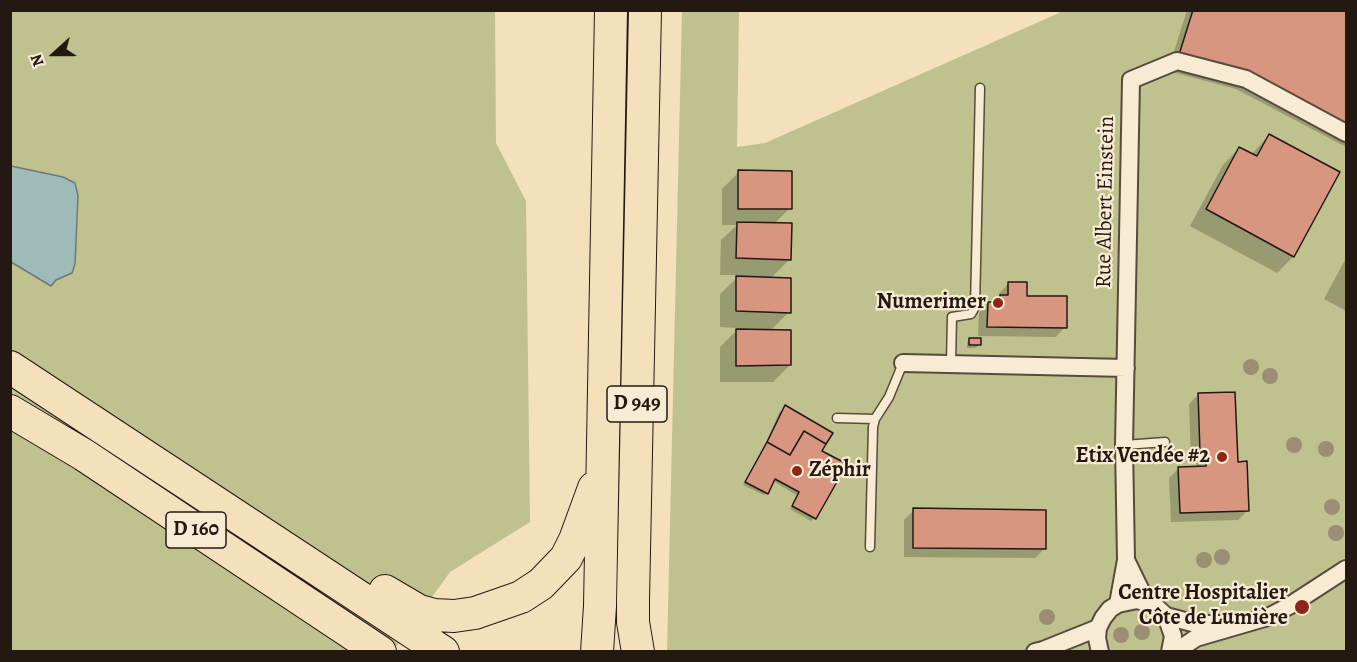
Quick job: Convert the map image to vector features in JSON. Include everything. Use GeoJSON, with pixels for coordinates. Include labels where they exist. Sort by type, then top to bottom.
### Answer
{"type":"FeatureCollection","features":[{"type":"Feature","properties":{"kind":"highway","name":"D 949"},"geometry":{"type":"LineString","coordinates":[[597,651],[600,606],[611,10]]}},
{"type":"Feature","properties":{"kind":"highway","name":"D 949"},"geometry":{"type":"LineString","coordinates":[[638,651],[633,611],[645,10]]}},
{"type":"Feature","properties":{"kind":"highway","name":"D 160"},"geometry":{"type":"LineString","coordinates":[[10,367],[443,651]]}},
{"type":"Feature","properties":{"kind":"highway","name":"D 160"},"geometry":{"type":"LineString","coordinates":[[10,411],[84,455],[380,651]]}},
{"type":"Feature","properties":{"kind":"highway"},"geometry":{"type":"LineString","coordinates":[[254,526],[386,591],[419,611],[434,615],[454,616],[475,613],[521,597],[554,573],[566,558],[575,540],[602,465]]}},
{"type":"Feature","properties":{"kind":"street","name":"Rue Albert Einstein"},"geometry":{"type":"LineString","coordinates":[[1118,604],[1126,560],[1124,445],[1131,80],[1177,61],[1246,79],[1347,132]]}},
{"type":"Feature","properties":{"kind":"street"},"geometry":{"type":"LineString","coordinates":[[903,363],[1126,368]]}},
{"type":"Feature","properties":{"kind":"street","name":"Rue Albert Einstein"},"geometry":{"type":"LineString","coordinates":[[1126,560],[1146,601]]}},
{"type":"Feature","properties":{"kind":"street"},"geometry":{"type":"LineString","coordinates":[[1175,651],[1196,638],[1268,617],[1347,569]]}},
{"type":"Feature","properties":{"kind":"street"},"geometry":{"type":"LineString","coordinates":[[1100,651],[1097,638],[1098,627],[1103,618],[1118,604],[1129,600],[1146,601],[1166,616],[1173,636],[1170,651]]}},
{"type":"Feature","properties":{"kind":"street"},"geometry":{"type":"LineString","coordinates":[[1166,616],[1196,624],[1244,624]]}},
{"type":"Feature","properties":{"kind":"street"},"geometry":{"type":"LineString","coordinates":[[1039,651],[1098,627]]}},
{"type":"Feature","properties":{"kind":"street"},"geometry":{"type":"LineString","coordinates":[[1039,651],[1072,651]]}},
{"type":"Feature","properties":{"kind":"lane"},"geometry":{"type":"LineString","coordinates":[[951,363],[952,317],[971,314],[975,307],[980,88]]}},
{"type":"Feature","properties":{"kind":"lane"},"geometry":{"type":"LineString","coordinates":[[870,547],[873,427],[903,363]]}},
{"type":"Feature","properties":{"kind":"lane"},"geometry":{"type":"LineString","coordinates":[[837,418],[875,419]]}},
{"type":"Feature","properties":{"kind":"lane"},"geometry":{"type":"LineString","coordinates":[[1124,445],[1165,442]]}},
{"type":"Feature","properties":{"kind":"green space"},"geometry":{"type":"Polygon","coordinates":[[[10,11],[495,11],[496,143],[526,201],[530,522],[450,572],[393,651],[11,651],[10,11]]]}},
{"type":"Feature","properties":{"kind":"green space"},"geometry":{"type":"Polygon","coordinates":[[[682,11],[739,11],[737,147],[765,143],[1059,13],[1059,11],[1346,11],[1346,651],[667,652],[682,11]]]}},
{"type":"Feature","properties":{"kind":"water"},"geometry":{"type":"Polygon","coordinates":[[[11,166],[63,177],[75,183],[78,196],[75,264],[72,273],[56,280],[51,286],[11,262],[11,166]]]}},
{"type":"Feature","properties":{"kind":"building"},"geometry":{"type":"Polygon","coordinates":[[[1193,10],[1346,10],[1346,133],[1246,79],[1177,61],[1193,10]]]}},
{"type":"Feature","properties":{"kind":"building"},"geometry":{"type":"Polygon","coordinates":[[[1269,134],[1340,172],[1294,257],[1206,209],[1239,147],[1257,156],[1269,134]]]}},
{"type":"Feature","properties":{"kind":"building"},"geometry":{"type":"Polygon","coordinates":[[[738,170],[792,171],[792,209],[738,209],[738,170]]]}},
{"type":"Feature","properties":{"kind":"building"},"geometry":{"type":"Polygon","coordinates":[[[737,222],[792,223],[791,260],[736,258],[737,222]]]}},
{"type":"Feature","properties":{"kind":"building"},"geometry":{"type":"Polygon","coordinates":[[[736,276],[791,278],[791,313],[736,311],[736,276]]]}},
{"type":"Feature","properties":{"kind":"building"},"geometry":{"type":"Polygon","coordinates":[[[1008,282],[1027,282],[1027,296],[1067,296],[1067,328],[987,327],[988,302],[1000,302],[1000,295],[1008,295],[1008,282]]]}},
{"type":"Feature","properties":{"kind":"building"},"geometry":{"type":"Polygon","coordinates":[[[736,329],[791,330],[791,365],[736,366],[736,329]]]}},
{"type":"Feature","properties":{"kind":"building"},"geometry":{"type":"Polygon","coordinates":[[[969,338],[981,338],[981,345],[969,345],[969,338]]]}},
{"type":"Feature","properties":{"kind":"building","name":"Etix Vendée #2"},"geometry":{"type":"Polygon","coordinates":[[[1235,392],[1238,462],[1247,461],[1249,511],[1180,513],[1178,467],[1206,466],[1205,452],[1200,452],[1198,393],[1235,392]]]}},
{"type":"Feature","properties":{"kind":"building"},"geometry":{"type":"Polygon","coordinates":[[[785,405],[833,433],[826,444],[804,431],[790,455],[767,442],[785,405]]]}},
{"type":"Feature","properties":{"kind":"building","name":"Zéphir"},"geometry":{"type":"Polygon","coordinates":[[[804,431],[826,444],[822,451],[847,464],[816,519],[792,506],[799,492],[775,479],[768,494],[745,482],[767,442],[790,455],[804,431]]]}},
{"type":"Feature","properties":{"kind":"building"},"geometry":{"type":"Polygon","coordinates":[[[913,508],[1046,510],[1046,549],[913,548],[913,508]]]}},
{"type":"Feature","properties":{"kind":"place","name":"Numerimer"},"geometry":{"type":"Point","coordinates":[998,303]}},
{"type":"Feature","properties":{"kind":"place","name":"Etix Vendée #2"},"geometry":{"type":"Point","coordinates":[1222,457]}},
{"type":"Feature","properties":{"kind":"place","name":"Zéphir"},"geometry":{"type":"Point","coordinates":[797,471]}},
{"type":"Feature","properties":{"kind":"place","name":"Centre Hospitalier Côte de Lumière"},"geometry":{"type":"Point","coordinates":[1302,607]}}]}
